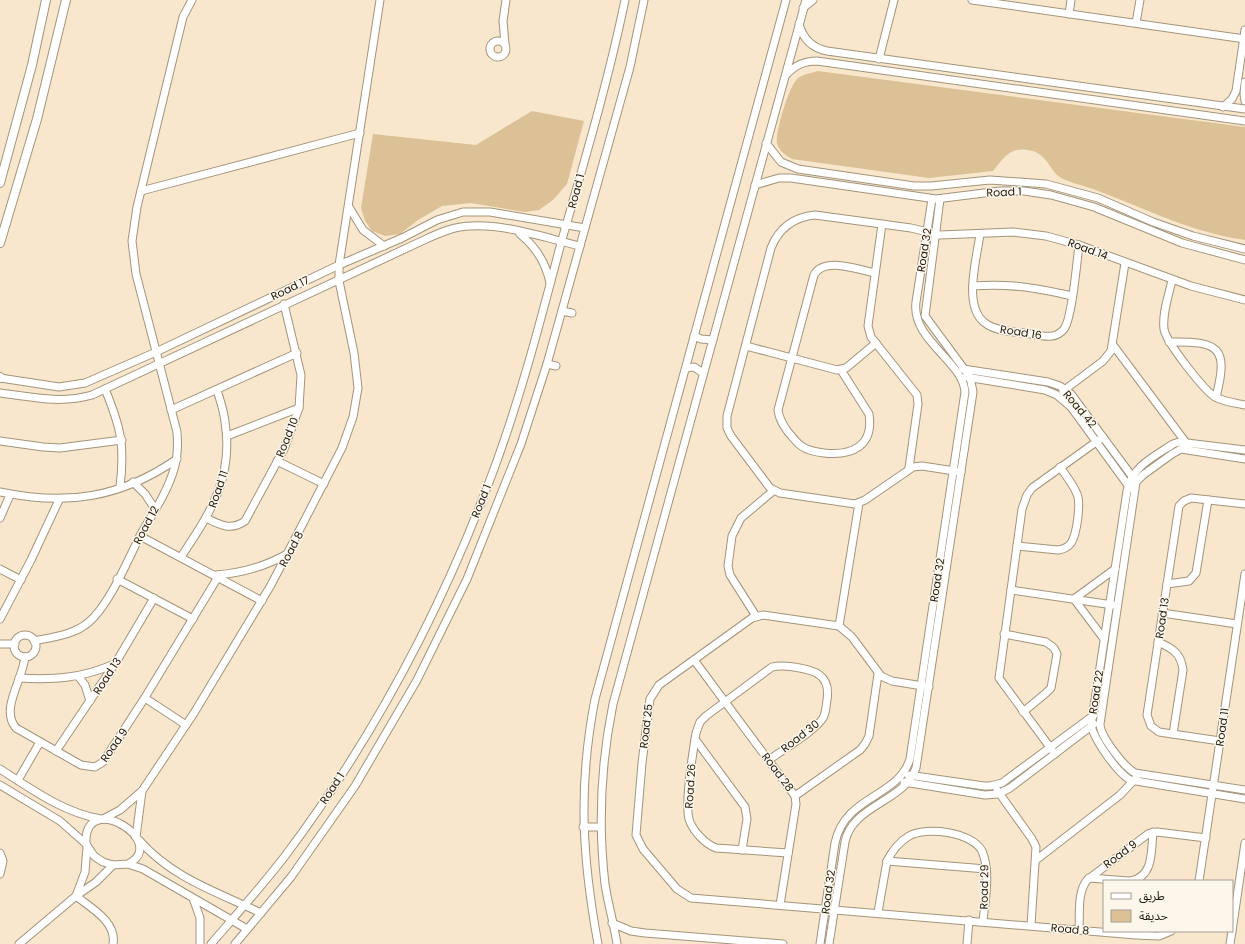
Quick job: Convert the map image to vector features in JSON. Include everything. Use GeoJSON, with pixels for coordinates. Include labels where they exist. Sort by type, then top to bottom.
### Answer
{"type":"FeatureCollection","features":[{"type":"Feature","properties":{"kind":"street"},"geometry":{"type":"LineString","coordinates":[[0,182],[32,65],[46,0]]}},
{"type":"Feature","properties":{"kind":"street"},"geometry":{"type":"LineString","coordinates":[[0,243],[37,119],[66,0]]}},
{"type":"Feature","properties":{"kind":"street","name":"Road 12"},"geometry":{"type":"LineString","coordinates":[[34,641],[67,634],[88,623],[97,614],[155,509],[170,479],[176,458],[177,432],[133,258],[134,224],[183,16],[192,0]]}},
{"type":"Feature","properties":{"kind":"street","name":"Road 8"},"geometry":{"type":"LineString","coordinates":[[102,819],[120,810],[142,791],[186,725],[262,601],[289,553],[324,484],[350,426],[358,388],[354,352],[339,281],[339,265],[380,0]]}},
{"type":"Feature","properties":{"kind":"street"},"geometry":{"type":"LineString","coordinates":[[503,21],[490,47],[491,53],[499,57],[506,51],[503,21],[506,0]]}},
{"type":"Feature","properties":{"kind":"street","name":"Road 1"},"geometry":{"type":"LineString","coordinates":[[211,944],[284,857],[339,778],[391,692],[434,610],[494,470],[520,390],[611,62],[625,0]]}},
{"type":"Feature","properties":{"kind":"street","name":"Road 1"},"geometry":{"type":"LineString","coordinates":[[235,944],[305,858],[342,806],[399,713],[435,647],[467,579],[506,482],[547,364],[630,67],[644,0]]}},
{"type":"Feature","properties":{"kind":"street"},"geometry":{"type":"LineString","coordinates":[[598,944],[587,883],[583,827],[585,761],[598,683],[686,368],[786,0]]}},
{"type":"Feature","properties":{"kind":"street"},"geometry":{"type":"LineString","coordinates":[[617,944],[605,884],[601,827],[604,758],[616,690],[806,0]]}},
{"type":"Feature","properties":{"kind":"street"},"geometry":{"type":"LineString","coordinates":[[803,8],[813,0]]}},
{"type":"Feature","properties":{"kind":"street"},"geometry":{"type":"LineString","coordinates":[[879,58],[894,0]]}},
{"type":"Feature","properties":{"kind":"street"},"geometry":{"type":"LineString","coordinates":[[972,0],[1244,39]]}},
{"type":"Feature","properties":{"kind":"street"},"geometry":{"type":"LineString","coordinates":[[1069,14],[1071,0]]}},
{"type":"Feature","properties":{"kind":"street"},"geometry":{"type":"LineString","coordinates":[[1136,24],[1140,0]]}},
{"type":"Feature","properties":{"kind":"street"},"geometry":{"type":"LineString","coordinates":[[799,23],[805,39],[819,49],[1182,102],[1245,109]]}},
{"type":"Feature","properties":{"kind":"street"},"geometry":{"type":"LineString","coordinates":[[1223,107],[1232,99],[1236,91],[1245,30]]}},
{"type":"Feature","properties":{"kind":"street"},"geometry":{"type":"LineString","coordinates":[[492,43],[499,40],[505,44]]}},
{"type":"Feature","properties":{"kind":"street"},"geometry":{"type":"LineString","coordinates":[[785,75],[796,66],[810,61],[817,61],[1245,121]]}},
{"type":"Feature","properties":{"kind":"street"},"geometry":{"type":"LineString","coordinates":[[1245,82],[1245,101]]}},
{"type":"Feature","properties":{"kind":"street"},"geometry":{"type":"LineString","coordinates":[[1180,113],[1182,102]]}},
{"type":"Feature","properties":{"kind":"street"},"geometry":{"type":"LineString","coordinates":[[141,191],[360,133]]}},
{"type":"Feature","properties":{"kind":"street","name":"Road 1"},"geometry":{"type":"LineString","coordinates":[[766,143],[777,158],[786,165],[914,186],[1004,180],[1059,187],[1098,198],[1174,230],[1245,249]]}},
{"type":"Feature","properties":{"kind":"street","name":"Road 1"},"geometry":{"type":"LineString","coordinates":[[755,185],[779,178],[791,178],[932,199],[1000,191],[1024,191],[1051,195],[1094,207],[1182,243],[1245,260]]}},
{"type":"Feature","properties":{"kind":"street","name":"Road 32"},"geometry":{"type":"LineString","coordinates":[[820,944],[835,843],[842,822],[852,811],[896,781],[903,774],[910,759],[921,686],[965,392],[964,383],[924,332],[916,318],[915,310],[932,199]]}},
{"type":"Feature","properties":{"kind":"street","name":"Road 32"},"geometry":{"type":"LineString","coordinates":[[829,944],[845,842],[849,829],[858,819],[907,782],[912,776],[918,761],[973,392],[970,377],[925,316],[940,199]]}},
{"type":"Feature","properties":{"kind":"street"},"geometry":{"type":"LineString","coordinates":[[349,207],[363,230],[384,246]]}},
{"type":"Feature","properties":{"kind":"street","name":"Road 17"},"geometry":{"type":"LineString","coordinates":[[0,378],[45,386],[72,386],[92,380],[156,352],[437,220],[463,212],[490,212],[585,228]]}},
{"type":"Feature","properties":{"kind":"street","name":"Road 14"},"geometry":{"type":"LineString","coordinates":[[774,491],[731,436],[727,428],[727,416],[771,248],[776,238],[788,224],[806,216],[815,215],[882,224],[927,232],[935,235],[980,234],[996,232],[1030,234],[1079,245],[1172,280],[1245,300]]}},
{"type":"Feature","properties":{"kind":"street"},"geometry":{"type":"LineString","coordinates":[[882,224],[868,326],[869,334],[917,395],[918,404],[909,468]]}},
{"type":"Feature","properties":{"kind":"street","name":"Road 17"},"geometry":{"type":"LineString","coordinates":[[0,393],[45,400],[68,400],[86,396],[105,389],[159,364],[284,304],[339,281],[434,235],[454,228],[486,226],[580,246]]}},
{"type":"Feature","properties":{"kind":"street"},"geometry":{"type":"LineString","coordinates":[[518,232],[536,250],[543,261],[550,285]]}},
{"type":"Feature","properties":{"kind":"street","name":"Road 16"},"geometry":{"type":"LineString","coordinates":[[980,234],[973,286],[973,305],[981,320],[996,329],[1045,337],[1052,336],[1063,330],[1068,322],[1079,245]]}},
{"type":"Feature","properties":{"kind":"street"},"geometry":{"type":"LineString","coordinates":[[1058,395],[1103,361],[1113,345],[1125,263]]}},
{"type":"Feature","properties":{"kind":"street"},"geometry":{"type":"LineString","coordinates":[[746,346],[792,358],[841,370],[869,414],[870,421],[867,436],[858,448],[848,453],[836,454],[809,450],[798,443],[778,416],[779,406],[792,358],[816,272],[826,266],[832,265],[875,273]]}},
{"type":"Feature","properties":{"kind":"street"},"geometry":{"type":"LineString","coordinates":[[1172,280],[1164,322],[1165,332],[1169,342],[1203,386],[1216,397],[1228,402],[1245,405]]}},
{"type":"Feature","properties":{"kind":"street"},"geometry":{"type":"LineString","coordinates":[[973,286],[1010,284],[1028,286],[1072,296]]}},
{"type":"Feature","properties":{"kind":"street","name":"Road 10"},"geometry":{"type":"LineString","coordinates":[[206,518],[226,527],[233,527],[245,521],[290,435],[299,408],[301,375],[297,353],[284,304]]}},
{"type":"Feature","properties":{"kind":"street"},"geometry":{"type":"LineString","coordinates":[[562,311],[572,313]]}},
{"type":"Feature","properties":{"kind":"street"},"geometry":{"type":"LineString","coordinates":[[694,336],[701,339],[712,340]]}},
{"type":"Feature","properties":{"kind":"street"},"geometry":{"type":"LineString","coordinates":[[1169,342],[1205,344],[1217,352],[1221,358],[1222,372],[1216,397]]}},
{"type":"Feature","properties":{"kind":"street"},"geometry":{"type":"LineString","coordinates":[[841,370],[876,343]]}},
{"type":"Feature","properties":{"kind":"street"},"geometry":{"type":"LineString","coordinates":[[1113,345],[1192,450]]}},
{"type":"Feature","properties":{"kind":"street"},"geometry":{"type":"LineString","coordinates":[[171,410],[297,353]]}},
{"type":"Feature","properties":{"kind":"street"},"geometry":{"type":"LineString","coordinates":[[547,364],[556,366]]}},
{"type":"Feature","properties":{"kind":"street"},"geometry":{"type":"LineString","coordinates":[[686,368],[694,367],[704,373]]}},
{"type":"Feature","properties":{"kind":"street","name":"Road 42"},"geometry":{"type":"LineString","coordinates":[[952,367],[1048,382],[1065,389],[1075,399],[1134,479]]}},
{"type":"Feature","properties":{"kind":"street","name":"Road 42"},"geometry":{"type":"LineString","coordinates":[[958,375],[1045,390],[1058,395],[1071,407],[1128,486],[1134,492]]}},
{"type":"Feature","properties":{"kind":"street"},"geometry":{"type":"LineString","coordinates":[[105,389],[118,421],[122,440],[123,461],[120,488]]}},
{"type":"Feature","properties":{"kind":"street","name":"Road 11"},"geometry":{"type":"LineString","coordinates":[[181,557],[206,518],[215,501],[223,480],[227,452],[227,436],[225,421],[217,390]]}},
{"type":"Feature","properties":{"kind":"street"},"geometry":{"type":"LineString","coordinates":[[227,436],[299,408]]}},
{"type":"Feature","properties":{"kind":"street"},"geometry":{"type":"LineString","coordinates":[[1055,754],[999,678],[1023,504],[1026,495],[1039,482],[1103,437]]}},
{"type":"Feature","properties":{"kind":"street"},"geometry":{"type":"LineString","coordinates":[[0,441],[60,448],[122,440]]}},
{"type":"Feature","properties":{"kind":"street"},"geometry":{"type":"LineString","coordinates":[[1134,479],[1139,467],[1173,444],[1185,441],[1245,450]]}},
{"type":"Feature","properties":{"kind":"street"},"geometry":{"type":"LineString","coordinates":[[1134,479],[1143,475],[1176,451],[1192,450],[1245,459]]}},
{"type":"Feature","properties":{"kind":"street"},"geometry":{"type":"LineString","coordinates":[[0,492],[59,500],[90,496],[120,488],[156,472],[176,458]]}},
{"type":"Feature","properties":{"kind":"street"},"geometry":{"type":"LineString","coordinates":[[277,462],[324,484]]}},
{"type":"Feature","properties":{"kind":"street"},"geometry":{"type":"LineString","coordinates":[[928,687],[892,681],[878,674],[852,637],[839,626],[756,616],[730,576],[728,566],[732,536],[741,518],[774,491],[850,504],[860,503],[909,468],[918,466],[961,472]]}},
{"type":"Feature","properties":{"kind":"street"},"geometry":{"type":"LineString","coordinates":[[1017,546],[1058,550],[1063,549],[1072,542],[1078,516],[1079,498],[1060,467]]}},
{"type":"Feature","properties":{"kind":"street","name":"Road 22"},"geometry":{"type":"LineString","coordinates":[[1134,479],[1128,486],[1092,716],[1091,726],[1095,738],[1121,772],[1134,781],[1245,799]]}},
{"type":"Feature","properties":{"kind":"street","name":"Road 22"},"geometry":{"type":"LineString","coordinates":[[1134,479],[1134,492],[1100,728],[1103,735],[1127,767],[1138,774]]}},
{"type":"Feature","properties":{"kind":"street"},"geometry":{"type":"LineString","coordinates":[[133,482],[145,494],[155,509]]}},
{"type":"Feature","properties":{"kind":"street"},"geometry":{"type":"LineString","coordinates":[[0,518],[10,494]]}},
{"type":"Feature","properties":{"kind":"street","name":"Road 13"},"geometry":{"type":"LineString","coordinates":[[1220,741],[1154,730],[1148,720],[1162,613],[1179,506],[1184,500],[1192,498],[1245,504]]}},
{"type":"Feature","properties":{"kind":"street"},"geometry":{"type":"LineString","coordinates":[[0,619],[21,580],[59,500]]}},
{"type":"Feature","properties":{"kind":"street"},"geometry":{"type":"LineString","coordinates":[[1167,584],[1189,580],[1196,573],[1208,500]]}},
{"type":"Feature","properties":{"kind":"street"},"geometry":{"type":"LineString","coordinates":[[839,626],[860,503]]}},
{"type":"Feature","properties":{"kind":"street"},"geometry":{"type":"LineString","coordinates":[[140,536],[262,601]]}},
{"type":"Feature","properties":{"kind":"street"},"geometry":{"type":"LineString","coordinates":[[216,576],[246,572],[261,567],[289,553]]}},
{"type":"Feature","properties":{"kind":"street"},"geometry":{"type":"LineString","coordinates":[[0,569],[21,580]]}},
{"type":"Feature","properties":{"kind":"street"},"geometry":{"type":"LineString","coordinates":[[1074,599],[1115,569]]}},
{"type":"Feature","properties":{"kind":"street","name":"Road 11"},"geometry":{"type":"LineString","coordinates":[[1199,880],[1245,574]]}},
{"type":"Feature","properties":{"kind":"street","name":"Road 9"},"geometry":{"type":"LineString","coordinates":[[25,657],[19,678],[7,702],[7,716],[12,725],[85,767],[99,766],[145,698],[193,619],[216,576]]}},
{"type":"Feature","properties":{"kind":"street"},"geometry":{"type":"LineString","coordinates":[[117,579],[193,619]]}},
{"type":"Feature","properties":{"kind":"street"},"geometry":{"type":"LineString","coordinates":[[1011,590],[1118,606]]}},
{"type":"Feature","properties":{"kind":"street","name":"Road 13"},"geometry":{"type":"LineString","coordinates":[[56,751],[115,664],[154,598]]}},
{"type":"Feature","properties":{"kind":"street"},"geometry":{"type":"LineString","coordinates":[[1074,599],[1104,639]]}},
{"type":"Feature","properties":{"kind":"street"},"geometry":{"type":"LineString","coordinates":[[1162,613],[1238,624]]}},
{"type":"Feature","properties":{"kind":"street","name":"Road 25"},"geometry":{"type":"LineString","coordinates":[[756,616],[659,685],[650,699],[641,771],[637,839],[642,849],[685,896],[696,899],[834,909]]}},
{"type":"Feature","properties":{"kind":"street"},"geometry":{"type":"LineString","coordinates":[[1004,634],[1041,641],[1050,645],[1056,651],[1057,658],[1051,688],[1023,712]]}},
{"type":"Feature","properties":{"kind":"street"},"geometry":{"type":"LineString","coordinates":[[0,644],[15,644],[22,636],[29,636],[34,641],[35,650],[31,655],[25,657],[18,654],[15,644]]}},
{"type":"Feature","properties":{"kind":"street"},"geometry":{"type":"LineString","coordinates":[[1158,642],[1176,651],[1182,663],[1183,670],[1173,734]]}},
{"type":"Feature","properties":{"kind":"street","name":"Road 28"},"geometry":{"type":"LineString","coordinates":[[694,660],[795,796],[780,905]]}},
{"type":"Feature","properties":{"kind":"street"},"geometry":{"type":"LineString","coordinates":[[19,678],[55,680],[78,676],[115,664]]}},
{"type":"Feature","properties":{"kind":"street","name":"Road 30"},"geometry":{"type":"LineString","coordinates":[[725,702],[776,666],[812,670],[823,679],[828,689],[828,696],[822,719],[814,728],[769,760]]}},
{"type":"Feature","properties":{"kind":"street"},"geometry":{"type":"LineString","coordinates":[[795,796],[860,750],[865,744],[869,736],[878,674]]}},
{"type":"Feature","properties":{"kind":"street"},"geometry":{"type":"LineString","coordinates":[[78,676],[88,690],[90,701]]}},
{"type":"Feature","properties":{"kind":"street"},"geometry":{"type":"LineString","coordinates":[[145,698],[186,725]]}},
{"type":"Feature","properties":{"kind":"street","name":"Road 26"},"geometry":{"type":"LineString","coordinates":[[725,702],[703,719],[698,728],[695,739],[688,812],[691,824],[712,847],[788,853]]}},
{"type":"Feature","properties":{"kind":"street"},"geometry":{"type":"LineString","coordinates":[[903,774],[994,786],[1002,783],[1092,716],[1101,716]]}},
{"type":"Feature","properties":{"kind":"street"},"geometry":{"type":"LineString","coordinates":[[896,781],[985,795],[1000,794],[1055,754],[1091,726],[1101,716]]}},
{"type":"Feature","properties":{"kind":"street"},"geometry":{"type":"LineString","coordinates":[[695,739],[745,807],[747,819],[742,850]]}},
{"type":"Feature","properties":{"kind":"street"},"geometry":{"type":"LineString","coordinates":[[18,780],[40,742]]}},
{"type":"Feature","properties":{"kind":"street"},"geometry":{"type":"LineString","coordinates":[[0,769],[64,808],[82,815],[122,824],[154,856],[177,873],[208,890],[261,912]]}},
{"type":"Feature","properties":{"kind":"street"},"geometry":{"type":"LineString","coordinates":[[1036,860],[1120,795],[1134,781],[1138,774],[1245,790]]}},
{"type":"Feature","properties":{"kind":"street"},"geometry":{"type":"LineString","coordinates":[[0,784],[60,821],[87,846],[98,859],[113,865],[128,864],[150,872],[247,929]]}},
{"type":"Feature","properties":{"kind":"street"},"geometry":{"type":"LineString","coordinates":[[994,786],[1032,838],[1036,847],[1031,926]]}},
{"type":"Feature","properties":{"kind":"street","name":"Road 8"},"geometry":{"type":"LineString","coordinates":[[137,838],[142,791]]}},
{"type":"Feature","properties":{"kind":"street"},"geometry":{"type":"LineString","coordinates":[[76,896],[85,872],[87,833],[90,827],[102,819]]}},
{"type":"Feature","properties":{"kind":"street"},"geometry":{"type":"LineString","coordinates":[[583,827],[601,827]]}},
{"type":"Feature","properties":{"kind":"street","name":"Road 29"},"geometry":{"type":"LineString","coordinates":[[878,912],[887,861],[895,848],[909,836],[918,832],[933,831],[965,837],[976,843],[982,852],[986,869],[983,921]]}},
{"type":"Feature","properties":{"kind":"street"},"geometry":{"type":"LineString","coordinates":[[1133,880],[1144,876],[1148,870],[1153,832],[1206,838]]}},
{"type":"Feature","properties":{"kind":"street","name":"Road 9"},"geometry":{"type":"LineString","coordinates":[[1089,878],[1144,836],[1153,832]]}},
{"type":"Feature","properties":{"kind":"street"},"geometry":{"type":"LineString","coordinates":[[128,864],[138,854],[137,838]]}},
{"type":"Feature","properties":{"kind":"street"},"geometry":{"type":"LineString","coordinates":[[1233,924],[1245,843]]}},
{"type":"Feature","properties":{"kind":"street"},"geometry":{"type":"LineString","coordinates":[[0,853],[3,861],[0,874]]}},
{"type":"Feature","properties":{"kind":"street"},"geometry":{"type":"LineString","coordinates":[[887,861],[986,869]]}},
{"type":"Feature","properties":{"kind":"street"},"geometry":{"type":"LineString","coordinates":[[20,944],[76,896],[90,887],[113,865]]}},
{"type":"Feature","properties":{"kind":"street"},"geometry":{"type":"LineString","coordinates":[[1079,930],[1082,890],[1089,878],[1116,880]]}},
{"type":"Feature","properties":{"kind":"street"},"geometry":{"type":"LineString","coordinates":[[76,896],[108,922],[112,930],[113,944]]}},
{"type":"Feature","properties":{"kind":"street"},"geometry":{"type":"LineString","coordinates":[[193,898],[200,918],[200,944]]}},
{"type":"Feature","properties":{"kind":"street","name":"Road 8"},"geometry":{"type":"LineString","coordinates":[[834,909],[1103,932]]}},
{"type":"Feature","properties":{"kind":"street"},"geometry":{"type":"LineString","coordinates":[[966,944],[969,920]]}},
{"type":"Feature","properties":{"kind":"street"},"geometry":{"type":"LineString","coordinates":[[612,923],[645,933],[783,944]]}},
{"type":"Feature","properties":{"kind":"street","name":"Road 8"},"geometry":{"type":"LineString","coordinates":[[1104,932],[1154,936],[1164,935],[1169,932]]}},
{"type":"Feature","properties":{"kind":"street"},"geometry":{"type":"LineString","coordinates":[[1230,944],[1232,932]]}},
{"type":"Feature","properties":{"kind":"green space"},"geometry":{"type":"Polygon","coordinates":[[[818,71],[1245,127],[1245,240],[1226,237],[1189,226],[1063,179],[1055,173],[1043,157],[1033,151],[1014,151],[1005,157],[993,171],[929,178],[792,159],[779,148],[777,143],[778,130],[783,109],[794,82],[798,78],[818,71]]]}},
{"type":"Feature","properties":{"kind":"green space"},"geometry":{"type":"Polygon","coordinates":[[[532,111],[584,121],[567,184],[553,200],[539,210],[524,212],[471,203],[442,206],[418,220],[400,234],[385,236],[372,231],[365,221],[361,208],[373,134],[476,145],[532,111]]]}}]}
